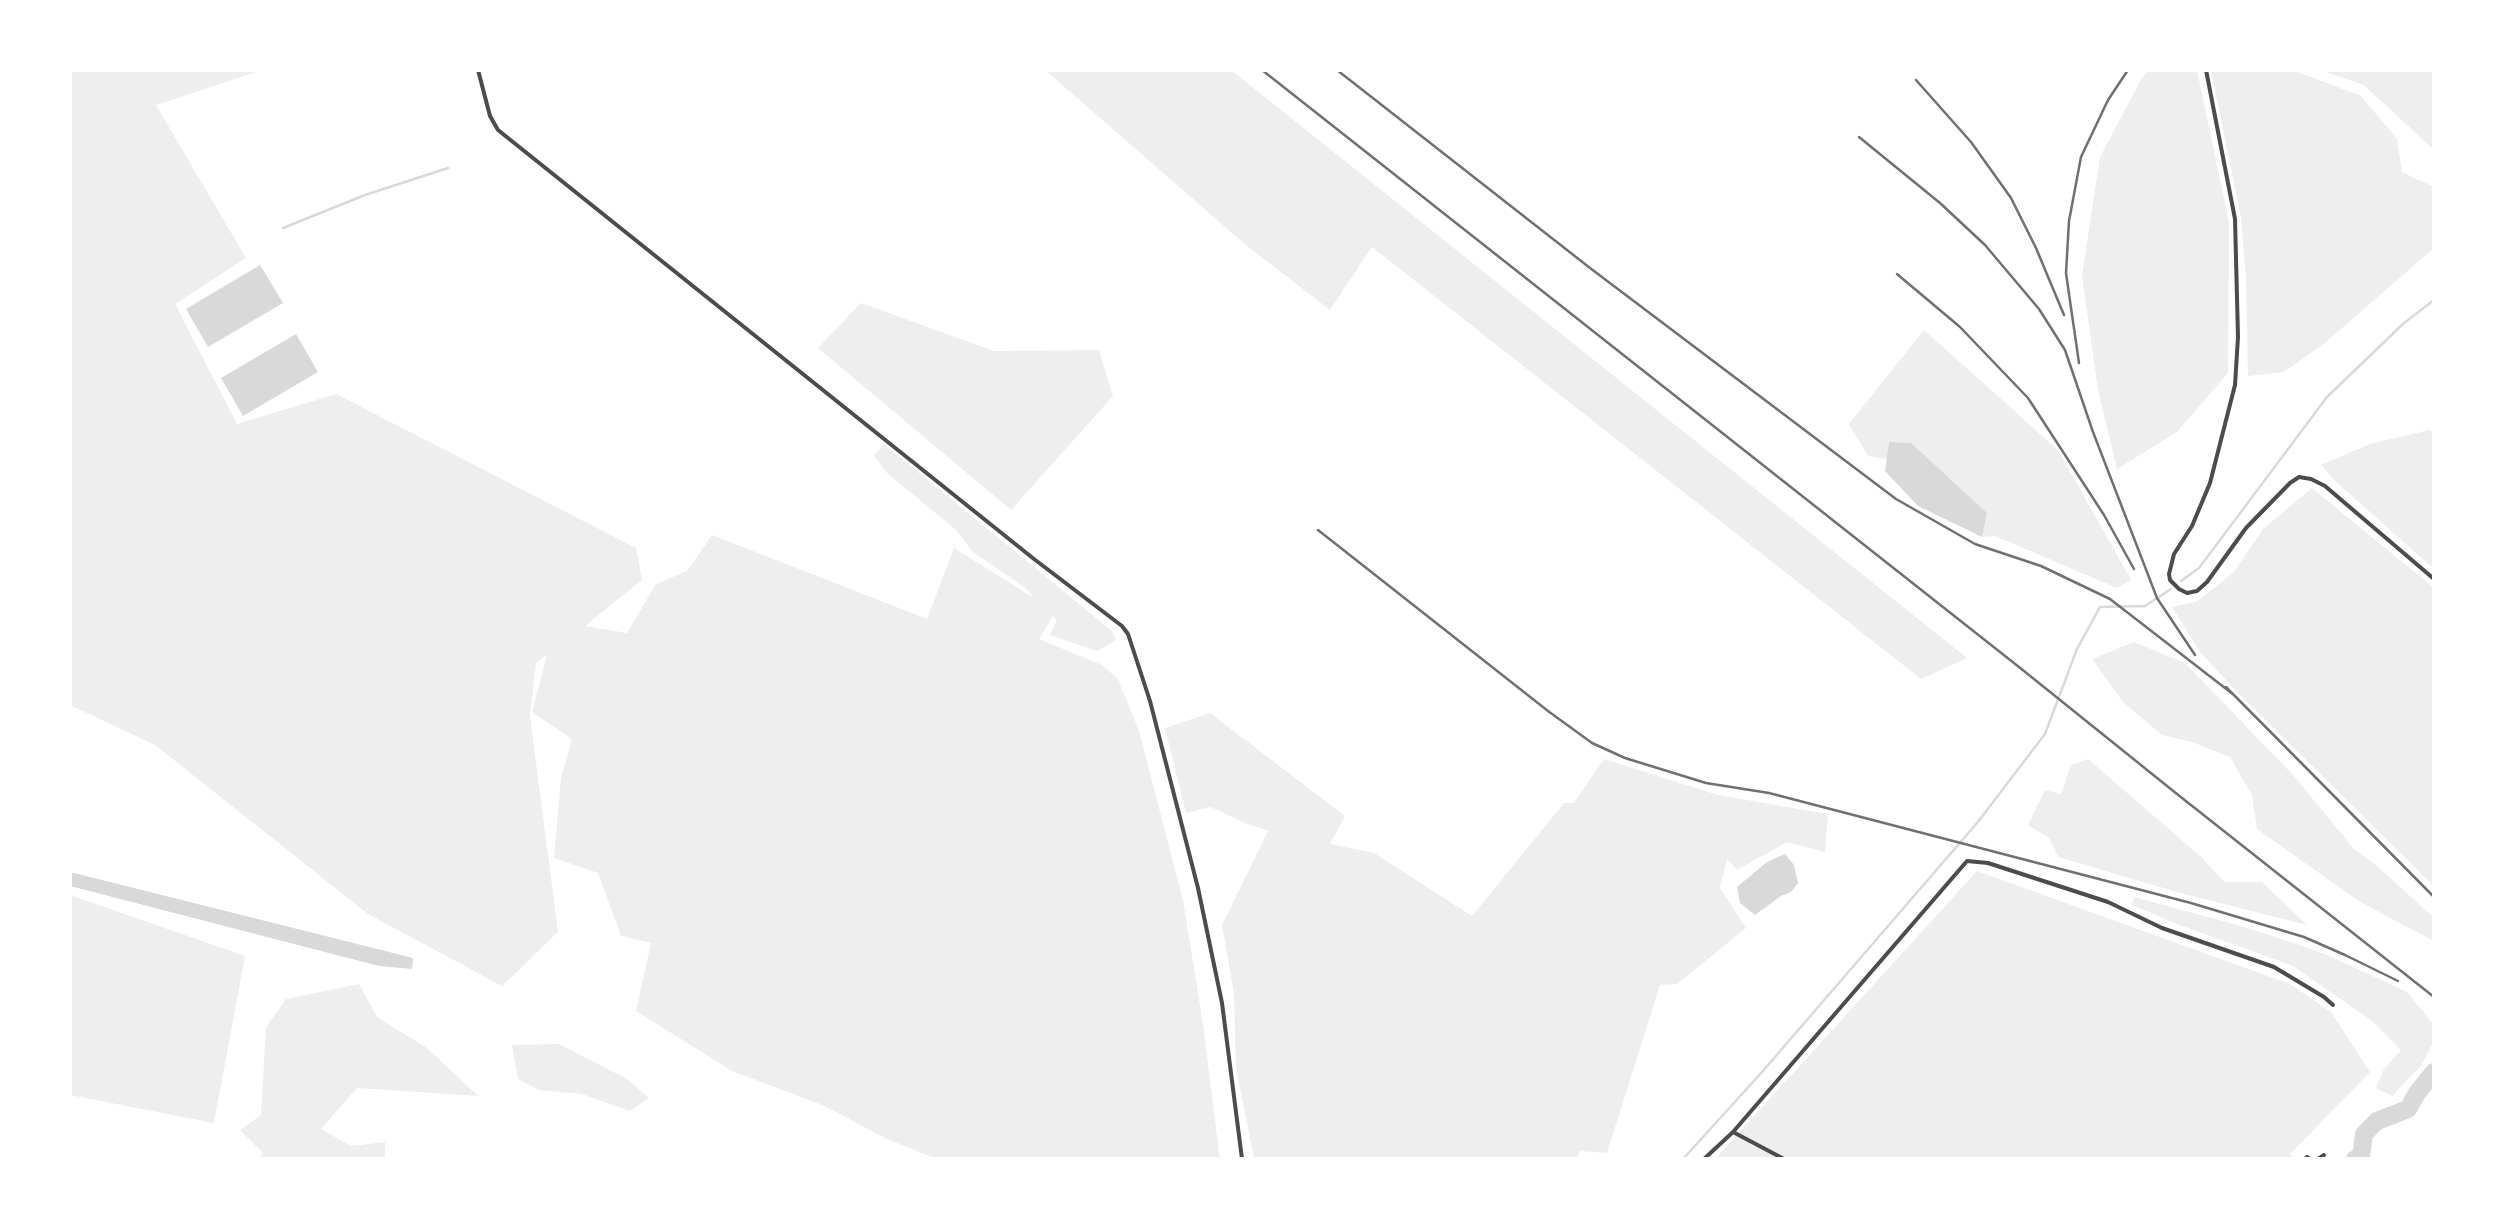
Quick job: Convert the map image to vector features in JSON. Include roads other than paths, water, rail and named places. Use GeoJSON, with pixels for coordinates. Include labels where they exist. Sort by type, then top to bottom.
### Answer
{"type":"FeatureCollection","features":[{"type":"Feature","properties":{"kind":"street"},"geometry":{"type":"LineString","coordinates":[[478,70],[490,116],[498,130],[1128,634],[1150,701],[1198,888],[1222,1003],[1242,1159]]}},
{"type":"Feature","properties":{"kind":"street"},"geometry":{"type":"LineString","coordinates":[[2206,70],[2235,219],[2235,385],[2210,482],[2192,526],[2174,554],[2170,580],[2179,590],[2197,591],[2246,528],[2290,483],[2300,478],[2311,478],[2325,486],[2434,579]]}},
{"type":"Feature","properties":{"kind":"street"},"geometry":{"type":"LineString","coordinates":[[1704,1159],[1732,1132],[1967,861],[1988,863],[2108,902],[2162,928],[2274,967],[2333,1006]]}},
{"type":"Feature","properties":{"kind":"street"},"geometry":{"type":"LineString","coordinates":[[1732,1132],[1784,1159]]}},
{"type":"Feature","properties":{"kind":"street"},"geometry":{"type":"LineString","coordinates":[[2318,1159],[2324,1155]]}},
{"type":"Feature","properties":{"kind":"waterway"},"geometry":{"type":"LineString","coordinates":[[283,228],[448,168]]}},
{"type":"Feature","properties":{"kind":"waterway"},"geometry":{"type":"LineString","coordinates":[[2181,581],[2199,568],[2327,397],[2404,323],[2434,300]]}},
{"type":"Feature","properties":{"kind":"waterway"},"geometry":{"type":"LineString","coordinates":[[1683,1159],[1977,823],[2045,734],[2077,649],[2100,607],[2145,606],[2171,589]]}},
{"type":"Feature","properties":{"kind":"waterway"},"geometry":{"type":"LineString","coordinates":[[2355,1159],[2361,1157],[2364,1134],[2377,1121],[2408,1109],[2434,1072]]}},
{"type":"Feature","properties":{"kind":"railway"},"geometry":{"type":"LineString","coordinates":[[1262,70],[2434,997]]}},
{"type":"Feature","properties":{"kind":"railway"},"geometry":{"type":"LineString","coordinates":[[1337,70],[1590,268],[1896,499],[1975,544],[2041,566],[2110,599],[2234,695]]}},
{"type":"Feature","properties":{"kind":"railway"},"geometry":{"type":"LineString","coordinates":[[2079,363],[2066,273],[2069,221],[2081,157],[2108,100],[2128,70]]}},
{"type":"Feature","properties":{"kind":"railway"},"geometry":{"type":"LineString","coordinates":[[1916,80],[1971,142],[2011,198],[2064,315]]}},
{"type":"Feature","properties":{"kind":"railway"},"geometry":{"type":"LineString","coordinates":[[1859,137],[1985,245],[2039,309],[2065,350],[2157,598],[2195,655]]}},
{"type":"Feature","properties":{"kind":"railway"},"geometry":{"type":"LineString","coordinates":[[1897,274],[1960,327],[2028,398],[2134,569]]}},
{"type":"Feature","properties":{"kind":"railway"},"geometry":{"type":"LineString","coordinates":[[1318,530],[1548,711],[1592,743],[1625,758],[1706,783],[1769,793],[2191,903],[2304,937],[2398,981]]}},
{"type":"Feature","properties":{"kind":"railway"},"geometry":{"type":"LineString","coordinates":[[2226,687],[2434,897]]}}]}
